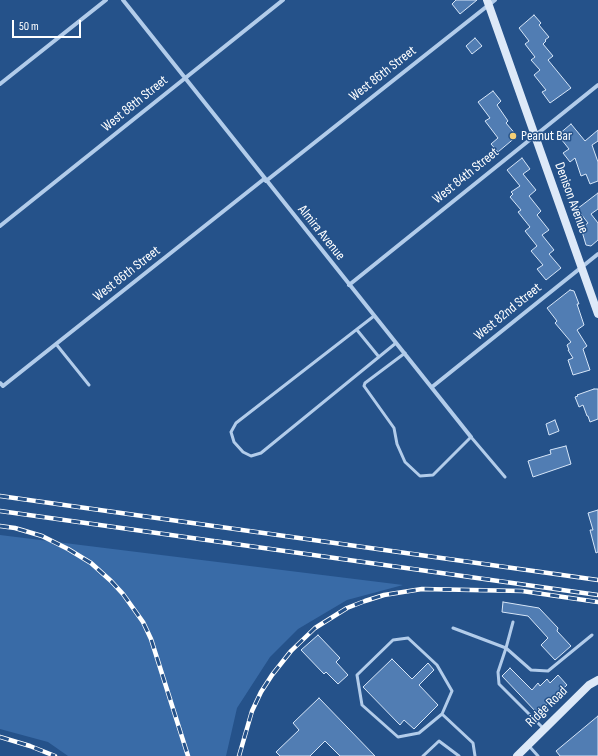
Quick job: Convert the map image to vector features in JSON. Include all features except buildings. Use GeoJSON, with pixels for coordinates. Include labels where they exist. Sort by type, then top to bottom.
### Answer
{"type":"FeatureCollection","features":[{"type":"Feature","properties":{"kind":"main road","name":"Denison Avenue"},"geometry":{"type":"LineString","coordinates":[[490,2],[598,314]]}},
{"type":"Feature","properties":{"kind":"main road","name":"Ridge Road"},"geometry":{"type":"LineString","coordinates":[[517,756],[589,685],[598,680]]}},
{"type":"Feature","properties":{"kind":"street"},"geometry":{"type":"LineString","coordinates":[[0,84],[106,0]]}},
{"type":"Feature","properties":{"kind":"street","name":"Almira Avenue"},"geometry":{"type":"LineString","coordinates":[[123,0],[471,437]]}},
{"type":"Feature","properties":{"kind":"street","name":"West 88th Street"},"geometry":{"type":"LineString","coordinates":[[0,226],[283,0]]}},
{"type":"Feature","properties":{"kind":"street","name":"West 86th Street"},"geometry":{"type":"LineString","coordinates":[[1,385],[56,344],[490,2]]}},
{"type":"Feature","properties":{"kind":"street","name":"West 84th Street"},"geometry":{"type":"LineString","coordinates":[[349,284],[598,85]]}},
{"type":"Feature","properties":{"kind":"street","name":"West 82nd Street"},"geometry":{"type":"LineString","coordinates":[[432,387],[598,254]]}},
{"type":"Feature","properties":{"kind":"lane"},"geometry":{"type":"LineString","coordinates":[[374,316],[236,423],[231,432],[234,442],[243,452],[251,456],[261,453],[396,343]]}},
{"type":"Feature","properties":{"kind":"lane"},"geometry":{"type":"LineString","coordinates":[[357,330],[379,357]]}},
{"type":"Feature","properties":{"kind":"lane"},"geometry":{"type":"LineString","coordinates":[[56,344],[89,385]]}},
{"type":"Feature","properties":{"kind":"lane"},"geometry":{"type":"LineString","coordinates":[[405,353],[365,383],[364,386],[394,428],[397,444],[405,462],[420,476],[434,475],[471,437]]}},
{"type":"Feature","properties":{"kind":"lane","name":"Almira Avenue"},"geometry":{"type":"LineString","coordinates":[[471,437],[505,477]]}},
{"type":"Feature","properties":{"kind":"lane"},"geometry":{"type":"LineString","coordinates":[[513,622],[498,672],[499,684],[544,729]]}},
{"type":"Feature","properties":{"kind":"lane"},"geometry":{"type":"LineString","coordinates":[[453,628],[506,648],[531,670],[548,671],[592,634]]}},
{"type":"Feature","properties":{"kind":"lane"},"geometry":{"type":"LineString","coordinates":[[408,638],[437,665],[452,691],[442,714],[419,733],[398,737],[362,705],[358,675],[393,640],[408,638]]}},
{"type":"Feature","properties":{"kind":"lane"},"geometry":{"type":"LineString","coordinates":[[442,714],[473,743],[475,756]]}},
{"type":"Feature","properties":{"kind":"lane"},"geometry":{"type":"LineString","coordinates":[[423,756],[439,741],[459,756]]}},
{"type":"Feature","properties":{"kind":"lane"},"geometry":{"type":"LineString","coordinates":[[528,744],[538,756]]}},
{"type":"Feature","properties":{"kind":"shaded area"},"geometry":{"type":"Polygon","coordinates":[[[0,535],[403,585],[347,600],[298,629],[270,657],[237,708],[226,756],[68,756],[48,742],[0,729],[0,535]]]}},
{"type":"Feature","properties":{"kind":"railway"},"geometry":{"type":"LineString","coordinates":[[0,496],[598,580]]}},
{"type":"Feature","properties":{"kind":"railway"},"geometry":{"type":"LineString","coordinates":[[0,511],[598,595]]}},
{"type":"Feature","properties":{"kind":"railway"},"geometry":{"type":"LineString","coordinates":[[0,526],[15,528],[42,536],[68,549],[91,563],[123,594],[143,622],[151,639],[188,756]]}},
{"type":"Feature","properties":{"kind":"railway"},"geometry":{"type":"LineString","coordinates":[[239,756],[252,711],[261,692],[272,675],[291,651],[315,628],[347,608],[384,595],[422,589],[522,591],[598,602]]}},
{"type":"Feature","properties":{"kind":"railway"},"geometry":{"type":"LineString","coordinates":[[0,737],[30,746],[55,756]]}},
{"type":"Feature","properties":{"kind":"place","name":"Peanut Bar"},"geometry":{"type":"Point","coordinates":[513,136]}}]}
